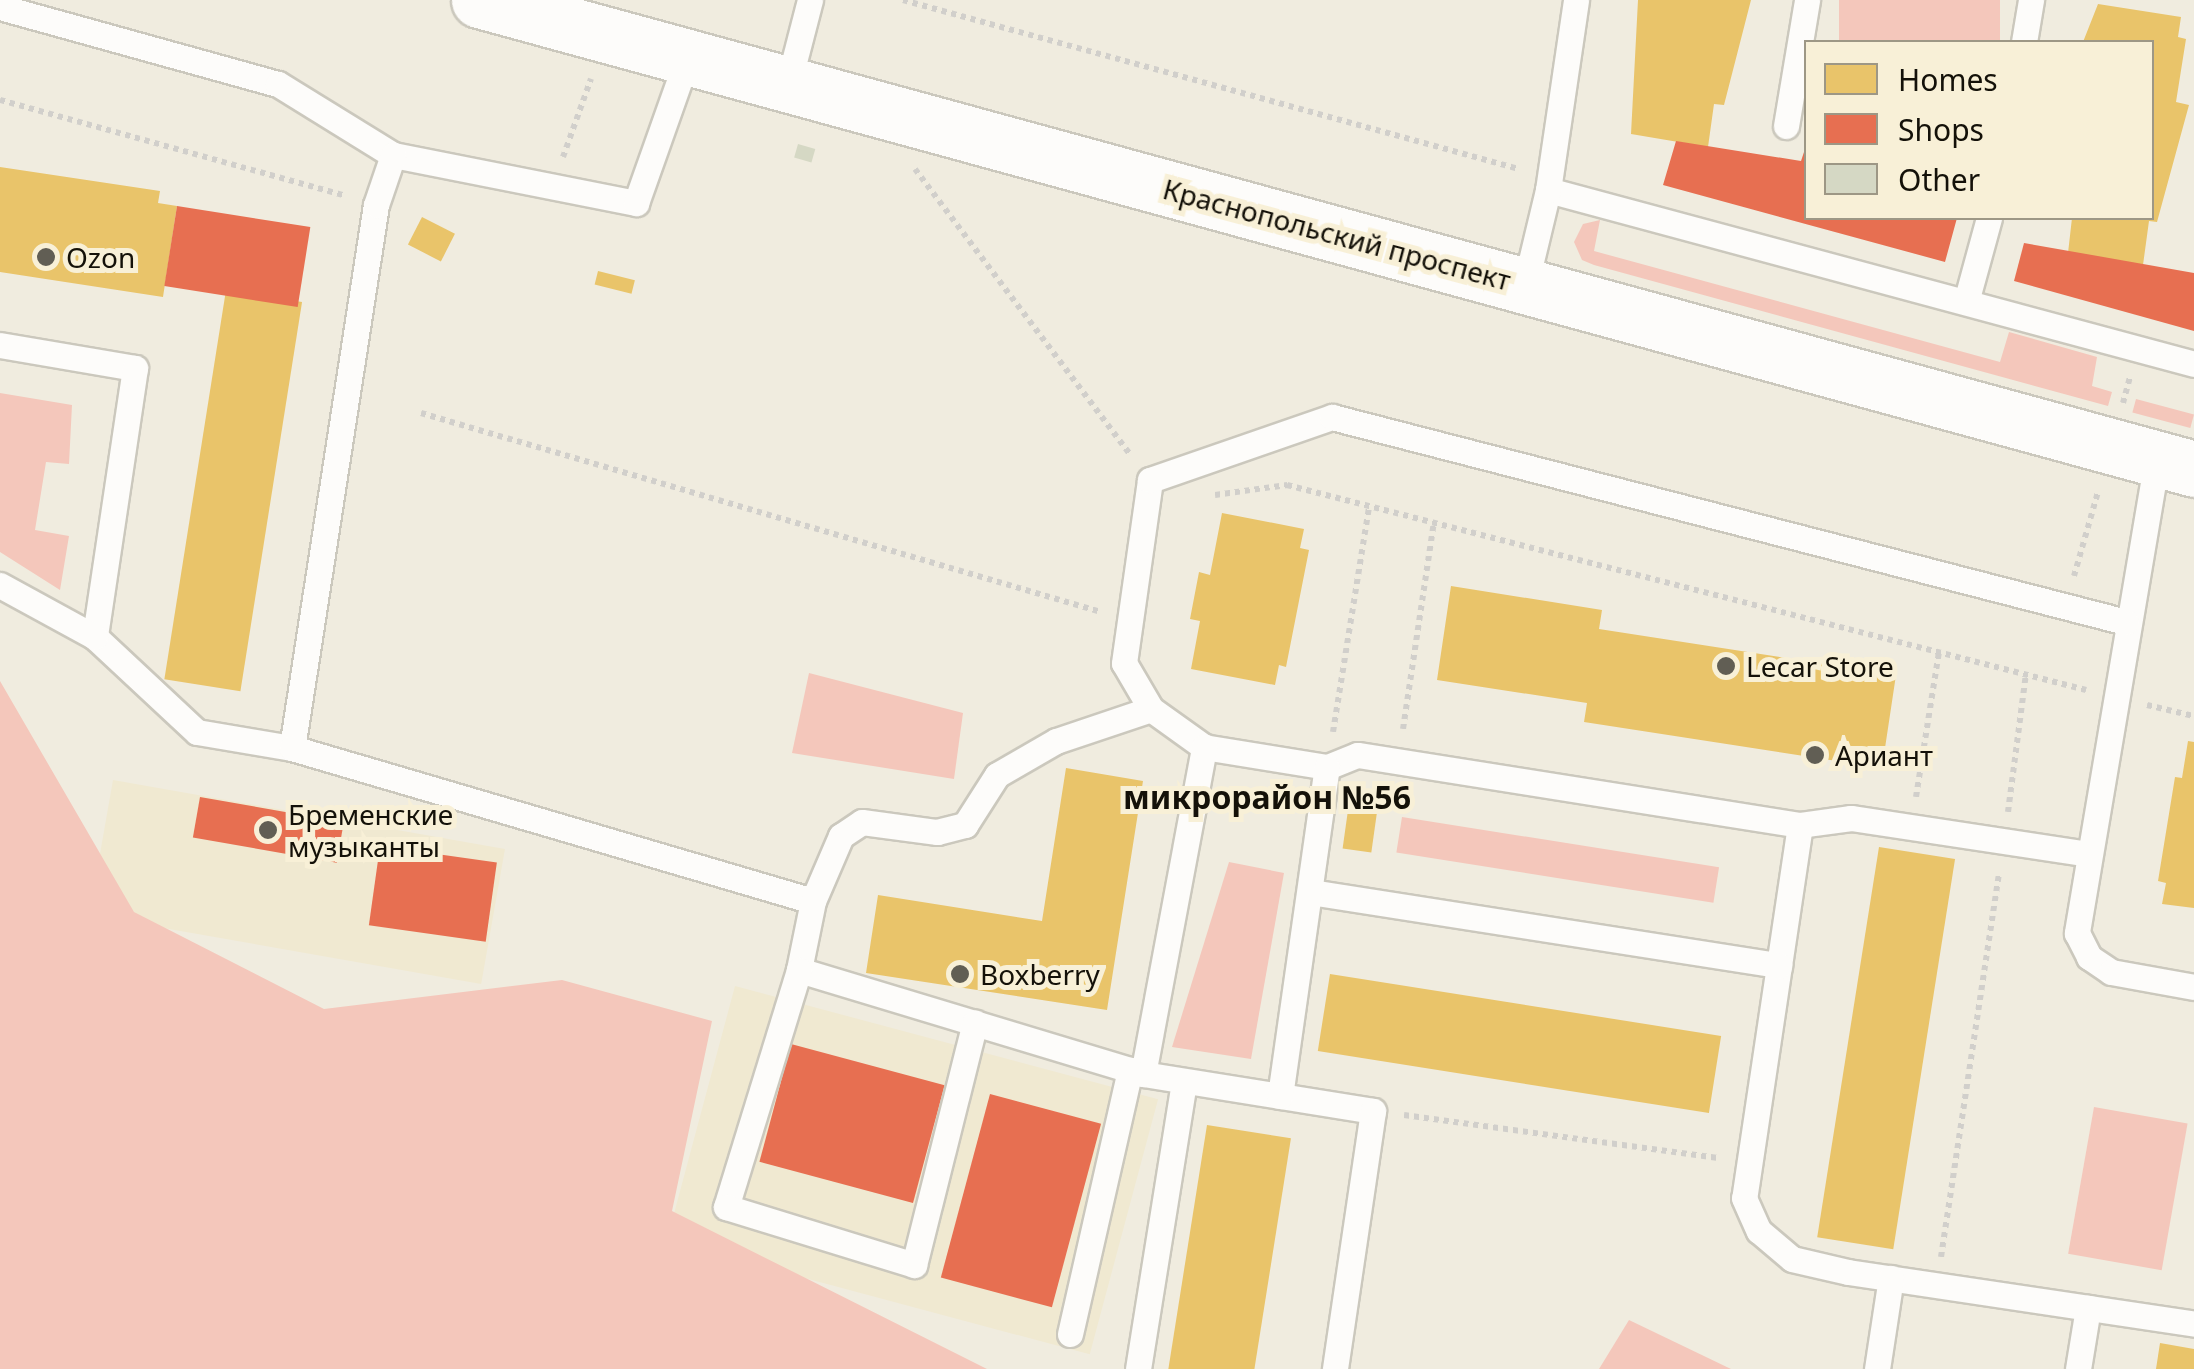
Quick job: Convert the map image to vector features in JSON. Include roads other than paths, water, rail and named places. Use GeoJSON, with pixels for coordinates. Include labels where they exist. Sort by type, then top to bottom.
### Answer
{"type":"FeatureCollection","features":[{"type":"Feature","properties":{"kind":"street","name":"Краснопольский проспект"},"geometry":{"type":"LineString","coordinates":[[480,0],[2176,464]]}},
{"type":"Feature","properties":{"kind":"lane"},"geometry":{"type":"LineString","coordinates":[[788,84],[810,0]]}},
{"type":"Feature","properties":{"kind":"lane"},"geometry":{"type":"LineString","coordinates":[[1525,286],[1548,190],[1576,0]]}},
{"type":"Feature","properties":{"kind":"lane"},"geometry":{"type":"LineString","coordinates":[[1786,126],[1800,78],[1808,0]]}},
{"type":"Feature","properties":{"kind":"lane"},"geometry":{"type":"LineString","coordinates":[[2024,40],[2030,0]]}},
{"type":"Feature","properties":{"kind":"lane"},"geometry":{"type":"LineString","coordinates":[[0,7],[278,84],[392,155],[636,203],[688,56]]}},
{"type":"Feature","properties":{"kind":"lane"},"geometry":{"type":"LineString","coordinates":[[292,748],[376,204],[392,155]]}},
{"type":"Feature","properties":{"kind":"lane"},"geometry":{"type":"LineString","coordinates":[[1548,190],[2194,364]]}},
{"type":"Feature","properties":{"kind":"lane"},"geometry":{"type":"LineString","coordinates":[[1966,302],[1988,220]]}},
{"type":"Feature","properties":{"kind":"lane"},"geometry":{"type":"LineString","coordinates":[[0,345],[136,368],[95,637]]}},
{"type":"Feature","properties":{"kind":"lane"},"geometry":{"type":"LineString","coordinates":[[2088,854],[1852,818],[1800,825],[1358,755],[1328,766],[1204,747],[1150,709],[1124,662],[1150,480],[1332,417],[2126,622]]}},
{"type":"Feature","properties":{"kind":"lane"},"geometry":{"type":"LineString","coordinates":[[2176,464],[2126,622],[2077,933],[2088,958],[2110,972],[2194,987]]}},
{"type":"Feature","properties":{"kind":"lane"},"geometry":{"type":"LineString","coordinates":[[0,585],[95,637],[197,732],[292,748],[812,901]]}},
{"type":"Feature","properties":{"kind":"lane"},"geometry":{"type":"LineString","coordinates":[[976,1024],[914,1265],[726,1206],[798,970],[812,901],[841,836],[862,822],[937,832],[965,826],[997,775],[1056,741],[1150,709]]}},
{"type":"Feature","properties":{"kind":"lane"},"geometry":{"type":"LineString","coordinates":[[1070,1334],[1137,1072],[1204,747]]}},
{"type":"Feature","properties":{"kind":"lane"},"geometry":{"type":"LineString","coordinates":[[1280,1096],[1328,766]]}},
{"type":"Feature","properties":{"kind":"lane"},"geometry":{"type":"LineString","coordinates":[[1800,825],[1744,1198],[1760,1231],[1792,1258],[1937,1286],[2194,1324]]}},
{"type":"Feature","properties":{"kind":"lane"},"geometry":{"type":"LineString","coordinates":[[1311,892],[1778,965]]}},
{"type":"Feature","properties":{"kind":"lane"},"geometry":{"type":"LineString","coordinates":[[798,970],[1137,1072],[1373,1111],[1335,1369]]}},
{"type":"Feature","properties":{"kind":"lane"},"geometry":{"type":"LineString","coordinates":[[1138,1369],[1184,1082]]}},
{"type":"Feature","properties":{"kind":"lane"},"geometry":{"type":"LineString","coordinates":[[1877,1369],[1891,1278]]}},
{"type":"Feature","properties":{"kind":"lane"},"geometry":{"type":"LineString","coordinates":[[2078,1369],[2088,1308]]}},
{"type":"Feature","properties":{"kind":"place","name":"Ozon"},"geometry":{"type":"Point","coordinates":[46,257]}},
{"type":"Feature","properties":{"kind":"place","name":"Lecar Store"},"geometry":{"type":"Point","coordinates":[1726,666]}},
{"type":"Feature","properties":{"kind":"place","name":"Ариант"},"geometry":{"type":"Point","coordinates":[1815,755]}},
{"type":"Feature","properties":{"kind":"place","name":"Бременские музыканты"},"geometry":{"type":"Point","coordinates":[268,830]}},
{"type":"Feature","properties":{"kind":"place","name":"Boxberry"},"geometry":{"type":"Point","coordinates":[960,974]}},
{"type":"Feature","properties":{"kind":"district","name":"микрорайон №56"},"geometry":{"type":"Point","coordinates":[1267,797]}}]}
